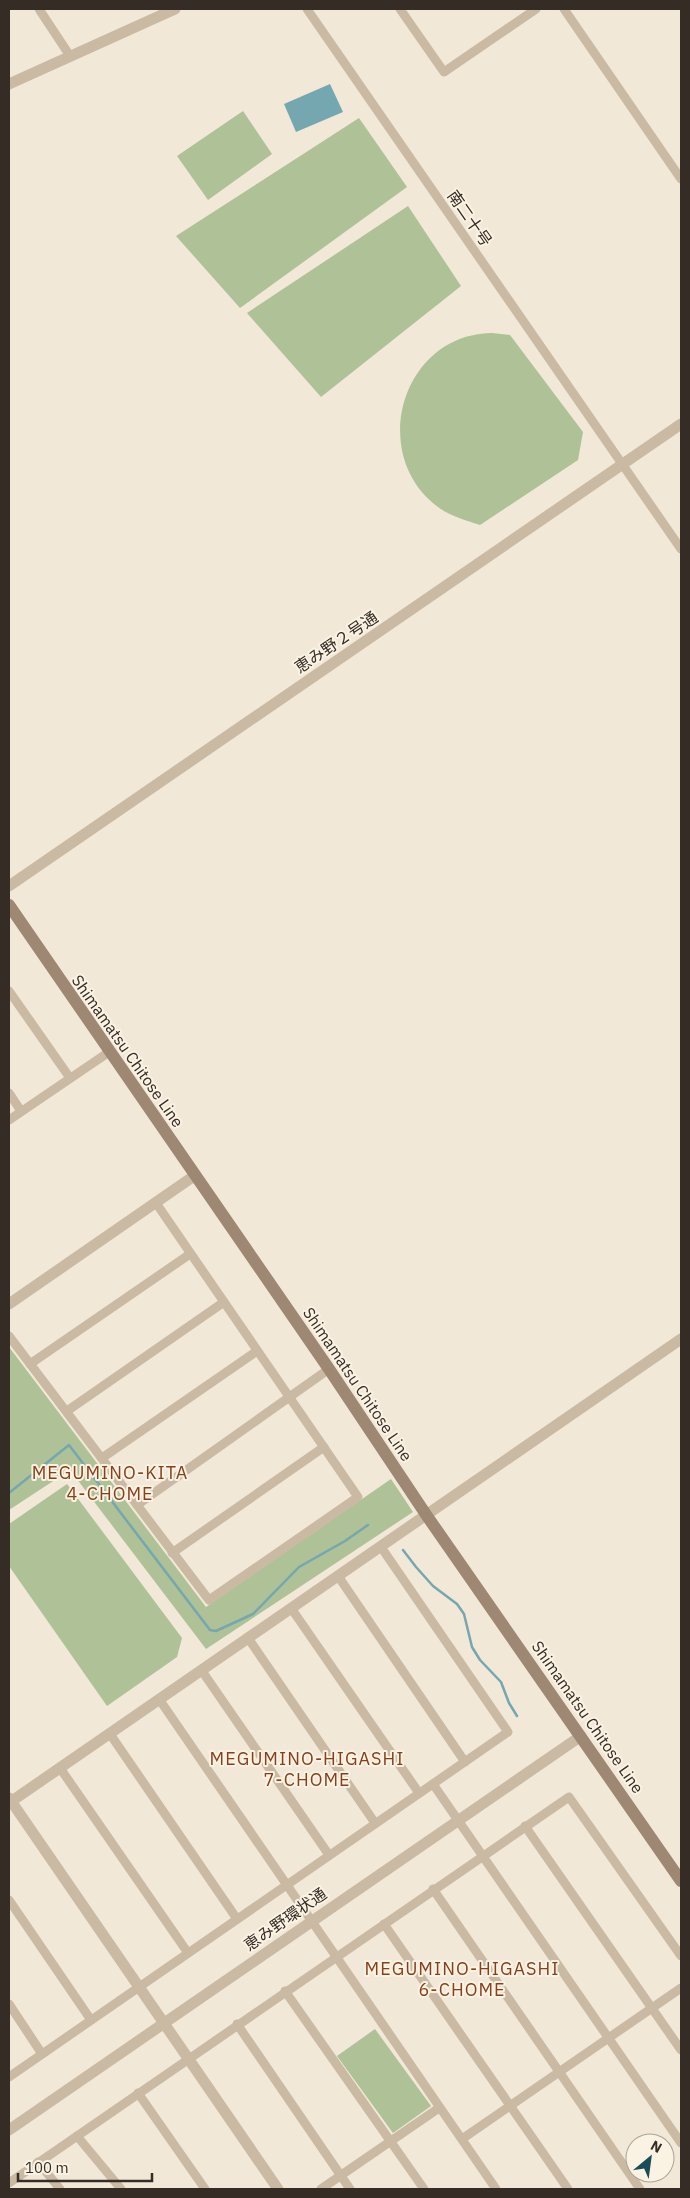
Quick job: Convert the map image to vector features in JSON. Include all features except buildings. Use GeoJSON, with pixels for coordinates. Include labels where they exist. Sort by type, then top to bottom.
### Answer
{"type":"FeatureCollection","features":[{"type":"Feature","properties":{"kind":"main road","name":"Shimamatsu Chitose Line"},"geometry":{"type":"LineString","coordinates":[[9,905],[329,1370],[427,1516],[681,1881]]}},
{"type":"Feature","properties":{"kind":"street"},"geometry":{"type":"LineString","coordinates":[[39,9],[70,56]]}},
{"type":"Feature","properties":{"kind":"street"},"geometry":{"type":"LineString","coordinates":[[9,84],[175,9]]}},
{"type":"Feature","properties":{"kind":"street","name":"南二十号"},"geometry":{"type":"LineString","coordinates":[[307,9],[620,460]]}},
{"type":"Feature","properties":{"kind":"street"},"geometry":{"type":"LineString","coordinates":[[400,9],[444,72],[536,9]]}},
{"type":"Feature","properties":{"kind":"street"},"geometry":{"type":"LineString","coordinates":[[564,9],[681,179]]}},
{"type":"Feature","properties":{"kind":"street","name":"恵み野２号通"},"geometry":{"type":"LineString","coordinates":[[9,886],[620,460],[681,424]]}},
{"type":"Feature","properties":{"kind":"street"},"geometry":{"type":"LineString","coordinates":[[620,460],[681,549]]}},
{"type":"Feature","properties":{"kind":"street"},"geometry":{"type":"LineString","coordinates":[[9,991],[70,1078]]}},
{"type":"Feature","properties":{"kind":"street"},"geometry":{"type":"LineString","coordinates":[[9,1120],[109,1052]]}},
{"type":"Feature","properties":{"kind":"street"},"geometry":{"type":"LineString","coordinates":[[9,1093],[21,1111]]}},
{"type":"Feature","properties":{"kind":"street"},"geometry":{"type":"LineString","coordinates":[[10,1300],[194,1176]]}},
{"type":"Feature","properties":{"kind":"street"},"geometry":{"type":"LineString","coordinates":[[9,1336],[209,1600],[358,1497],[156,1203]]}},
{"type":"Feature","properties":{"kind":"street"},"geometry":{"type":"LineString","coordinates":[[30,1364],[190,1254]]}},
{"type":"Feature","properties":{"kind":"street"},"geometry":{"type":"LineString","coordinates":[[67,1411],[224,1302]]}},
{"type":"Feature","properties":{"kind":"street"},"geometry":{"type":"LineString","coordinates":[[278,2189],[9,1801],[202,1671],[681,1339]]}},
{"type":"Feature","properties":{"kind":"street"},"geometry":{"type":"LineString","coordinates":[[102,1458],[257,1351]]}},
{"type":"Feature","properties":{"kind":"street"},"geometry":{"type":"LineString","coordinates":[[137,1505],[329,1370]]}},
{"type":"Feature","properties":{"kind":"street"},"geometry":{"type":"LineString","coordinates":[[172,1553],[324,1447]]}},
{"type":"Feature","properties":{"kind":"street"},"geometry":{"type":"LineString","coordinates":[[9,2077],[508,1732],[381,1547]]}},
{"type":"Feature","properties":{"kind":"street"},"geometry":{"type":"LineString","coordinates":[[338,1576],[465,1762]]}},
{"type":"Feature","properties":{"kind":"street"},"geometry":{"type":"LineString","coordinates":[[291,1608],[419,1793]]}},
{"type":"Feature","properties":{"kind":"street"},"geometry":{"type":"LineString","coordinates":[[248,1638],[376,1823]]}},
{"type":"Feature","properties":{"kind":"street"},"geometry":{"type":"LineString","coordinates":[[202,1671],[329,1855]]}},
{"type":"Feature","properties":{"kind":"street"},"geometry":{"type":"LineString","coordinates":[[158,1699],[496,2189]]}},
{"type":"Feature","properties":{"kind":"street"},"geometry":{"type":"LineString","coordinates":[[110,1734],[237,1919]]}},
{"type":"Feature","properties":{"kind":"street","name":"恵み野環状通"},"geometry":{"type":"LineString","coordinates":[[9,2130],[581,1736]]}},
{"type":"Feature","properties":{"kind":"street"},"geometry":{"type":"LineString","coordinates":[[60,1768],[188,1953]]}},
{"type":"Feature","properties":{"kind":"street"},"geometry":{"type":"LineString","coordinates":[[433,1784],[610,2038],[681,2144]]}},
{"type":"Feature","properties":{"kind":"street"},"geometry":{"type":"LineString","coordinates":[[9,2183],[335,1956],[569,1797],[681,1956]]}},
{"type":"Feature","properties":{"kind":"street"},"geometry":{"type":"LineString","coordinates":[[525,1826],[681,2050]]}},
{"type":"Feature","properties":{"kind":"street"},"geometry":{"type":"LineString","coordinates":[[433,1889],[561,2071],[640,2189]]}},
{"type":"Feature","properties":{"kind":"street"},"geometry":{"type":"LineString","coordinates":[[9,1900],[91,2020]]}},
{"type":"Feature","properties":{"kind":"street"},"geometry":{"type":"LineString","coordinates":[[384,1924],[568,2189]]}},
{"type":"Feature","properties":{"kind":"street"},"geometry":{"type":"LineString","coordinates":[[462,2139],[681,1988]]}},
{"type":"Feature","properties":{"kind":"street"},"geometry":{"type":"LineString","coordinates":[[285,1991],[424,2189]]}},
{"type":"Feature","properties":{"kind":"street"},"geometry":{"type":"LineString","coordinates":[[9,2004],[42,2054]]}},
{"type":"Feature","properties":{"kind":"street"},"geometry":{"type":"LineString","coordinates":[[237,2024],[350,2189]]}},
{"type":"Feature","properties":{"kind":"street"},"geometry":{"type":"LineString","coordinates":[[138,2093],[205,2189]]}},
{"type":"Feature","properties":{"kind":"street"},"geometry":{"type":"LineString","coordinates":[[320,2189],[439,2108]]}},
{"type":"Feature","properties":{"kind":"street"},"geometry":{"type":"LineString","coordinates":[[77,2136],[121,2189]]}},
{"type":"Feature","properties":{"kind":"street"},"geometry":{"type":"LineString","coordinates":[[38,2162],[60,2189]]}},
{"type":"Feature","properties":{"kind":"green space"},"geometry":{"type":"Polygon","coordinates":[[[243,111],[272,154],[208,200],[177,156],[243,111]]]}},
{"type":"Feature","properties":{"kind":"green space"},"geometry":{"type":"Polygon","coordinates":[[[359,118],[407,187],[240,308],[176,236],[359,118]]]}},
{"type":"Feature","properties":{"kind":"green space"},"geometry":{"type":"Polygon","coordinates":[[[408,206],[461,286],[321,397],[247,313],[408,206]]]}},
{"type":"Feature","properties":{"kind":"green space"},"geometry":{"type":"Polygon","coordinates":[[[492,333],[510,335],[583,432],[578,460],[480,525],[458,518],[438,507],[416,484],[404,458],[400,429],[405,400],[417,375],[436,353],[461,339],[492,333]]]}},
{"type":"Feature","properties":{"kind":"green space"},"geometry":{"type":"Polygon","coordinates":[[[9,1347],[206,1607],[391,1479],[413,1512],[206,1649],[70,1470],[9,1510],[9,1347]]]}},
{"type":"Feature","properties":{"kind":"green space"},"geometry":{"type":"Polygon","coordinates":[[[67,1484],[182,1638],[177,1657],[107,1706],[9,1566],[9,1524],[67,1484]]]}},
{"type":"Feature","properties":{"kind":"green space"},"geometry":{"type":"Polygon","coordinates":[[[375,2029],[431,2106],[393,2133],[337,2056],[375,2029]]]}},
{"type":"Feature","properties":{"kind":"water"},"geometry":{"type":"Polygon","coordinates":[[[330,84],[343,112],[296,132],[284,104],[330,84]]]}},
{"type":"Feature","properties":{"kind":"waterway"},"geometry":{"type":"LineString","coordinates":[[9,1493],[69,1445],[210,1630],[216,1631],[253,1614],[299,1567],[345,1541],[368,1525]]}},
{"type":"Feature","properties":{"kind":"waterway"},"geometry":{"type":"LineString","coordinates":[[403,1550],[433,1586],[457,1604],[464,1614],[472,1647],[480,1660],[501,1682],[509,1703],[517,1716]]}},
{"type":"Feature","properties":{"kind":"district","name":"MEGUMINO-KITA 4-CHOME"},"geometry":{"type":"Point","coordinates":[110,1484]}},
{"type":"Feature","properties":{"kind":"district","name":"MEGUMINO-HIGASHI 7-CHOME"},"geometry":{"type":"Point","coordinates":[307,1769]}},
{"type":"Feature","properties":{"kind":"district","name":"MEGUMINO-HIGASHI 6-CHOME"},"geometry":{"type":"Point","coordinates":[462,1979]}}]}
